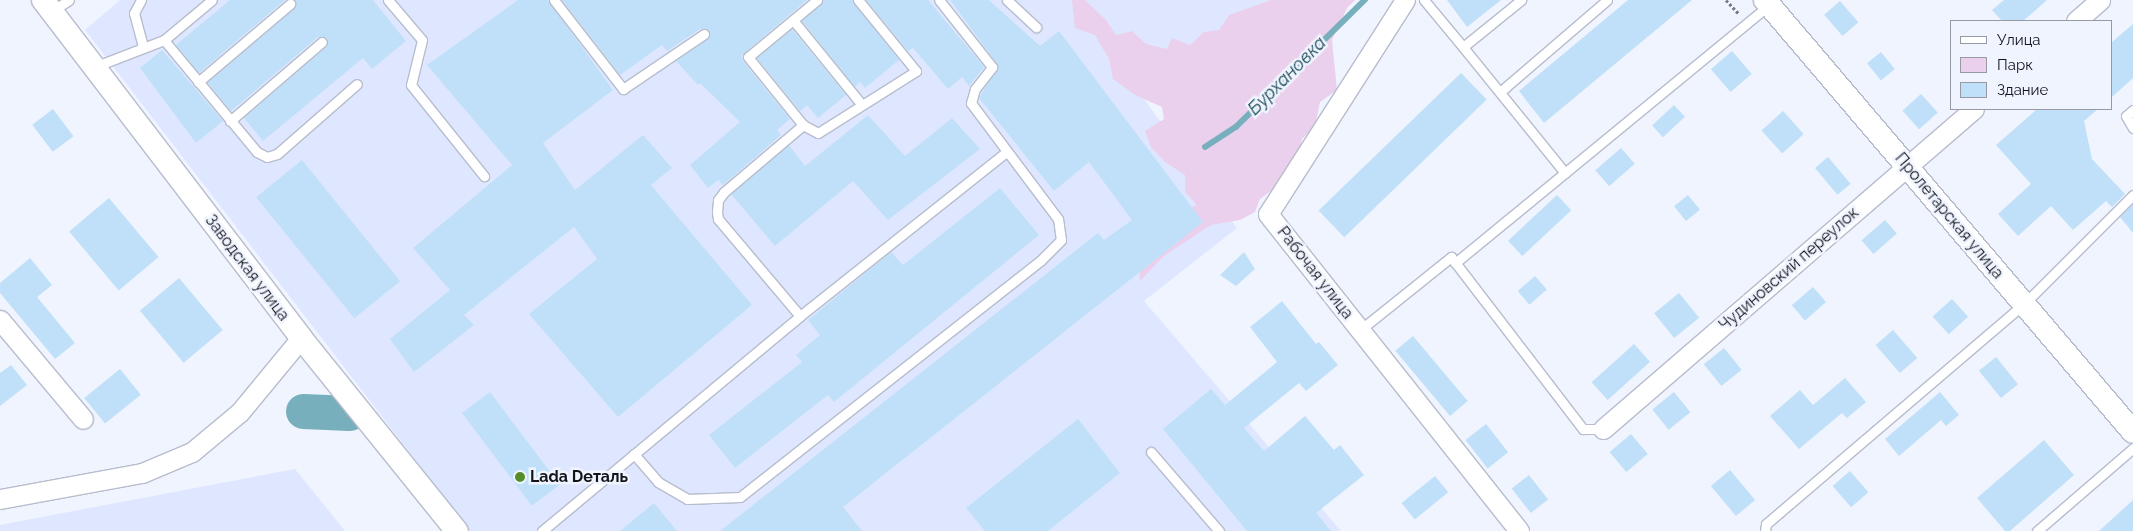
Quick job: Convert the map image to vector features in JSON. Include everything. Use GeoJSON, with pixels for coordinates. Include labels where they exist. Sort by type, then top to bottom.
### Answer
{"type":"FeatureCollection","features":[{"type":"Feature","properties":{"kind":"street","name":"Рабочая улица"},"geometry":{"type":"LineString","coordinates":[[1405,0],[1268,214],[1519,531]]}},
{"type":"Feature","properties":{"kind":"street"},"geometry":{"type":"LineString","coordinates":[[2077,20],[2100,0]]}},
{"type":"Feature","properties":{"kind":"street","name":"Пролетарская улица"},"geometry":{"type":"LineString","coordinates":[[1767,2],[2133,432]]}},
{"type":"Feature","properties":{"kind":"street","name":"Заводская улица"},"geometry":{"type":"LineString","coordinates":[[54,4],[94,67],[301,338],[457,531]]}},
{"type":"Feature","properties":{"kind":"street","name":"Чудиновский переулок"},"geometry":{"type":"LineString","coordinates":[[1603,429],[1973,110]]}},
{"type":"Feature","properties":{"kind":"street"},"geometry":{"type":"LineString","coordinates":[[0,320],[83,419]]}},
{"type":"Feature","properties":{"kind":"street"},"geometry":{"type":"LineString","coordinates":[[0,499],[142,473],[192,452],[240,412],[301,338]]}},
{"type":"Feature","properties":{"kind":"lane"},"geometry":{"type":"LineString","coordinates":[[141,0],[134,13],[143,46]]}},
{"type":"Feature","properties":{"kind":"lane"},"geometry":{"type":"LineString","coordinates":[[94,67],[143,46],[164,40],[212,0]]}},
{"type":"Feature","properties":{"kind":"lane"},"geometry":{"type":"LineString","coordinates":[[388,0],[422,40],[411,85],[484,176]]}},
{"type":"Feature","properties":{"kind":"lane"},"geometry":{"type":"LineString","coordinates":[[554,0],[623,89],[704,34]]}},
{"type":"Feature","properties":{"kind":"lane"},"geometry":{"type":"LineString","coordinates":[[817,0],[748,57],[804,125],[818,133],[916,71],[858,0]]}},
{"type":"Feature","properties":{"kind":"lane"},"geometry":{"type":"LineString","coordinates":[[634,454],[658,482],[687,499],[740,497],[1041,260],[1061,240],[1058,218],[1006,152],[971,103],[975,89],[992,67],[938,0]]}},
{"type":"Feature","properties":{"kind":"lane"},"geometry":{"type":"LineString","coordinates":[[1007,0],[1036,27]]}},
{"type":"Feature","properties":{"kind":"lane"},"geometry":{"type":"LineString","coordinates":[[1424,0],[1565,172]]}},
{"type":"Feature","properties":{"kind":"lane"},"geometry":{"type":"LineString","coordinates":[[1463,47],[1520,0]]}},
{"type":"Feature","properties":{"kind":"lane"},"geometry":{"type":"LineString","coordinates":[[1500,92],[1607,0]]}},
{"type":"Feature","properties":{"kind":"lane"},"geometry":{"type":"LineString","coordinates":[[1455,263],[1767,2]]}},
{"type":"Feature","properties":{"kind":"lane"},"geometry":{"type":"LineString","coordinates":[[198,82],[290,4]]}},
{"type":"Feature","properties":{"kind":"lane"},"geometry":{"type":"LineString","coordinates":[[793,20],[862,105]]}},
{"type":"Feature","properties":{"kind":"lane"},"geometry":{"type":"LineString","coordinates":[[164,40],[257,152],[267,158],[276,154],[357,84]]}},
{"type":"Feature","properties":{"kind":"lane"},"geometry":{"type":"LineString","coordinates":[[230,121],[322,42]]}},
{"type":"Feature","properties":{"kind":"lane"},"geometry":{"type":"LineString","coordinates":[[2133,110],[2126,116],[2133,128]]}},
{"type":"Feature","properties":{"kind":"lane"},"geometry":{"type":"LineString","coordinates":[[800,316],[718,219],[716,212],[718,200],[724,192],[804,125]]}},
{"type":"Feature","properties":{"kind":"lane"},"geometry":{"type":"LineString","coordinates":[[542,531],[800,316],[1006,152]]}},
{"type":"Feature","properties":{"kind":"lane"},"geometry":{"type":"LineString","coordinates":[[1765,531],[1766,524],[2024,304],[2133,195]]}},
{"type":"Feature","properties":{"kind":"lane"},"geometry":{"type":"LineString","coordinates":[[1360,330],[1451,257],[1583,429],[1603,429]]}},
{"type":"Feature","properties":{"kind":"lane"},"geometry":{"type":"LineString","coordinates":[[2037,531],[2133,448]]}},
{"type":"Feature","properties":{"kind":"lane"},"geometry":{"type":"LineString","coordinates":[[1151,452],[1219,531]]}},
{"type":"Feature","properties":{"kind":"shaded area"},"geometry":{"type":"Polygon","coordinates":[[[120,0],[1303,0],[1142,96],[1237,228],[1144,301],[1341,531],[470,531],[85,30],[120,0]]]}},
{"type":"Feature","properties":{"kind":"shaded area"},"geometry":{"type":"Polygon","coordinates":[[[295,469],[345,531],[0,531],[0,525],[295,469]]]}},
{"type":"Feature","properties":{"kind":"green space"},"geometry":{"type":"Polygon","coordinates":[[[1072,0],[1085,0],[1106,20],[1116,35],[1132,31],[1146,44],[1167,49],[1172,38],[1190,45],[1204,32],[1219,30],[1229,15],[1271,0],[1355,0],[1347,8],[1332,40],[1337,90],[1320,102],[1315,126],[1302,139],[1298,157],[1275,188],[1260,199],[1255,212],[1240,220],[1211,225],[1164,256],[1140,281],[1138,248],[1174,214],[1197,205],[1185,192],[1185,175],[1165,162],[1151,147],[1145,131],[1164,119],[1162,107],[1135,95],[1113,79],[1109,59],[1095,35],[1075,28],[1072,0]]]}},
{"type":"Feature","properties":{"kind":"building"},"geometry":{"type":"Polygon","coordinates":[[[230,0],[285,0],[199,73],[176,45],[230,0]]]}},
{"type":"Feature","properties":{"kind":"building"},"geometry":{"type":"Polygon","coordinates":[[[295,0],[373,0],[406,41],[372,69],[363,58],[263,141],[244,118],[326,47],[326,38],[318,37],[231,111],[207,82],[294,9],[295,0]]]}},
{"type":"Feature","properties":{"kind":"building"},"geometry":{"type":"Polygon","coordinates":[[[518,0],[548,0],[613,90],[543,143],[575,190],[643,135],[672,168],[651,185],[752,305],[618,417],[529,314],[597,259],[574,227],[464,315],[474,325],[414,372],[390,339],[450,290],[413,248],[512,165],[427,65],[518,0]]]}},
{"type":"Feature","properties":{"kind":"building"},"geometry":{"type":"Polygon","coordinates":[[[562,0],[807,0],[742,55],[743,61],[790,119],[777,130],[781,135],[723,185],[718,180],[708,188],[690,165],[740,122],[700,83],[698,85],[676,61],[708,39],[709,30],[700,29],[667,51],[662,45],[620,75],[562,0]]]}},
{"type":"Feature","properties":{"kind":"building"},"geometry":{"type":"Polygon","coordinates":[[[823,0],[852,0],[899,60],[865,88],[860,82],[855,87],[802,21],[823,0]]]}},
{"type":"Feature","properties":{"kind":"building"},"geometry":{"type":"Polygon","coordinates":[[[866,0],[928,0],[984,67],[969,86],[962,77],[948,89],[913,48],[908,51],[866,0]]]}},
{"type":"Feature","properties":{"kind":"building"},"geometry":{"type":"Polygon","coordinates":[[[950,0],[989,0],[1040,46],[1059,31],[1203,222],[843,507],[862,531],[720,531],[1098,233],[1104,240],[1132,220],[1089,162],[1054,191],[979,98],[998,65],[950,0]]]}},
{"type":"Feature","properties":{"kind":"building"},"geometry":{"type":"Polygon","coordinates":[[[1447,0],[1501,0],[1467,27],[1447,0]]]}},
{"type":"Feature","properties":{"kind":"building"},"geometry":{"type":"Polygon","coordinates":[[[1628,0],[1692,0],[1544,123],[1519,91],[1628,0]]]}},
{"type":"Feature","properties":{"kind":"building"},"geometry":{"type":"Polygon","coordinates":[[[2004,0],[2047,0],[2024,20],[2001,20],[1992,10],[2004,0]]]}},
{"type":"Feature","properties":{"kind":"building"},"geometry":{"type":"Polygon","coordinates":[[[1840,1],[1858,22],[1843,36],[1824,15],[1840,1]]]}},
{"type":"Feature","properties":{"kind":"building"},"geometry":{"type":"Polygon","coordinates":[[[2133,24],[2133,78],[2113,96],[2113,41],[2133,24]]]}},
{"type":"Feature","properties":{"kind":"building"},"geometry":{"type":"Polygon","coordinates":[[[792,29],[846,95],[818,118],[807,105],[800,111],[757,58],[792,29]]]}},
{"type":"Feature","properties":{"kind":"building"},"geometry":{"type":"Polygon","coordinates":[[[162,50],[223,121],[196,143],[140,68],[162,50]]]}},
{"type":"Feature","properties":{"kind":"building"},"geometry":{"type":"Polygon","coordinates":[[[1732,51],[1752,74],[1731,92],[1711,69],[1732,51]]]}},
{"type":"Feature","properties":{"kind":"building"},"geometry":{"type":"Polygon","coordinates":[[[1881,52],[1895,69],[1881,80],[1867,63],[1881,52]]]}},
{"type":"Feature","properties":{"kind":"building"},"geometry":{"type":"Polygon","coordinates":[[[1461,73],[1487,100],[1344,237],[1319,211],[1461,73]]]}},
{"type":"Feature","properties":{"kind":"building"},"geometry":{"type":"Polygon","coordinates":[[[1921,94],[1938,113],[1919,129],[1902,111],[1921,94]]]}},
{"type":"Feature","properties":{"kind":"building"},"geometry":{"type":"Polygon","coordinates":[[[1674,105],[1685,117],[1663,137],[1652,125],[1674,105]]]}},
{"type":"Feature","properties":{"kind":"building"},"geometry":{"type":"Polygon","coordinates":[[[53,109],[73,136],[53,152],[32,125],[53,109]]]}},
{"type":"Feature","properties":{"kind":"building"},"geometry":{"type":"Polygon","coordinates":[[[2036,110],[2097,110],[2084,121],[2092,159],[2125,194],[2112,207],[2106,201],[2073,230],[2051,206],[2018,236],[1998,214],[2031,184],[1996,145],[2036,110]]]}},
{"type":"Feature","properties":{"kind":"building"},"geometry":{"type":"Polygon","coordinates":[[[1783,111],[1804,134],[1782,153],[1761,130],[1783,111]]]}},
{"type":"Feature","properties":{"kind":"building"},"geometry":{"type":"Polygon","coordinates":[[[868,115],[905,156],[952,118],[980,149],[888,220],[853,181],[775,246],[731,194],[789,145],[805,166],[868,115]]]}},
{"type":"Feature","properties":{"kind":"building"},"geometry":{"type":"Polygon","coordinates":[[[1621,148],[1635,164],[1609,186],[1595,170],[1621,148]]]}},
{"type":"Feature","properties":{"kind":"building"},"geometry":{"type":"Polygon","coordinates":[[[1828,157],[1850,184],[1837,195],[1815,168],[1828,157]]]}},
{"type":"Feature","properties":{"kind":"building"},"geometry":{"type":"Polygon","coordinates":[[[302,160],[400,281],[354,318],[256,197],[302,160]]]}},
{"type":"Feature","properties":{"kind":"building"},"geometry":{"type":"Polygon","coordinates":[[[1000,188],[1039,235],[834,402],[828,395],[735,468],[709,435],[802,362],[796,355],[820,335],[808,320],[891,252],[903,265],[1000,188]]]}},
{"type":"Feature","properties":{"kind":"building"},"geometry":{"type":"Polygon","coordinates":[[[1557,195],[1571,210],[1522,256],[1508,241],[1557,195]]]}},
{"type":"Feature","properties":{"kind":"building"},"geometry":{"type":"Polygon","coordinates":[[[1688,195],[1700,210],[1686,221],[1674,206],[1688,195]]]}},
{"type":"Feature","properties":{"kind":"building"},"geometry":{"type":"Polygon","coordinates":[[[109,198],[158,257],[119,290],[69,231],[109,198]]]}},
{"type":"Feature","properties":{"kind":"building"},"geometry":{"type":"Polygon","coordinates":[[[2133,204],[2133,233],[2120,217],[2133,204]]]}},
{"type":"Feature","properties":{"kind":"building"},"geometry":{"type":"Polygon","coordinates":[[[1885,220],[1897,234],[1873,254],[1862,240],[1885,220]]]}},
{"type":"Feature","properties":{"kind":"building"},"geometry":{"type":"Polygon","coordinates":[[[1244,252],[1255,269],[1236,286],[1220,275],[1244,252]]]}},
{"type":"Feature","properties":{"kind":"building"},"geometry":{"type":"Polygon","coordinates":[[[30,258],[52,285],[37,297],[75,343],[55,359],[0,293],[0,283],[30,258]]]}},
{"type":"Feature","properties":{"kind":"building"},"geometry":{"type":"Polygon","coordinates":[[[1535,276],[1547,290],[1529,305],[1518,291],[1535,276]]]}},
{"type":"Feature","properties":{"kind":"building"},"geometry":{"type":"Polygon","coordinates":[[[179,278],[223,330],[184,363],[140,311],[179,278]]]}},
{"type":"Feature","properties":{"kind":"building"},"geometry":{"type":"Polygon","coordinates":[[[1813,287],[1826,302],[1805,320],[1792,305],[1813,287]]]}},
{"type":"Feature","properties":{"kind":"building"},"geometry":{"type":"Polygon","coordinates":[[[1679,293],[1699,318],[1674,338],[1654,313],[1679,293]]]}},
{"type":"Feature","properties":{"kind":"building"},"geometry":{"type":"Polygon","coordinates":[[[1952,299],[1968,317],[1949,334],[1933,316],[1952,299]]]}},
{"type":"Feature","properties":{"kind":"building"},"geometry":{"type":"Polygon","coordinates":[[[1282,301],[1316,344],[1319,342],[1338,365],[1306,391],[1299,383],[1244,428],[1264,451],[1305,416],[1334,450],[1340,445],[1364,475],[1316,513],[1331,531],[1247,531],[1163,429],[1211,389],[1225,405],[1277,362],[1250,327],[1282,301]]]}},
{"type":"Feature","properties":{"kind":"building"},"geometry":{"type":"Polygon","coordinates":[[[1893,330],[1917,358],[1900,373],[1876,345],[1893,330]]]}},
{"type":"Feature","properties":{"kind":"building"},"geometry":{"type":"Polygon","coordinates":[[[1413,336],[1468,401],[1450,416],[1395,351],[1413,336]]]}},
{"type":"Feature","properties":{"kind":"building"},"geometry":{"type":"Polygon","coordinates":[[[1634,344],[1650,362],[1608,400],[1592,382],[1634,344]]]}},
{"type":"Feature","properties":{"kind":"building"},"geometry":{"type":"Polygon","coordinates":[[[1724,348],[1742,370],[1721,386],[1704,364],[1724,348]]]}},
{"type":"Feature","properties":{"kind":"building"},"geometry":{"type":"Polygon","coordinates":[[[1996,357],[2018,384],[2001,398],[1979,371],[1996,357]]]}},
{"type":"Feature","properties":{"kind":"building"},"geometry":{"type":"Polygon","coordinates":[[[11,365],[27,385],[0,406],[0,373],[11,365]]]}},
{"type":"Feature","properties":{"kind":"building"},"geometry":{"type":"Polygon","coordinates":[[[120,369],[141,395],[105,424],[84,398],[120,369]]]}},
{"type":"Feature","properties":{"kind":"building"},"geometry":{"type":"Polygon","coordinates":[[[1845,378],[1866,402],[1847,418],[1842,413],[1799,449],[1770,416],[1800,390],[1813,405],[1845,378]]]}},
{"type":"Feature","properties":{"kind":"building"},"geometry":{"type":"Polygon","coordinates":[[[490,392],[560,485],[532,506],[462,413],[490,392]]]}},
{"type":"Feature","properties":{"kind":"building"},"geometry":{"type":"Polygon","coordinates":[[[1674,392],[1690,412],[1669,430],[1652,410],[1674,392]]]}},
{"type":"Feature","properties":{"kind":"building"},"geometry":{"type":"Polygon","coordinates":[[[1940,392],[1959,415],[1946,426],[1941,420],[1899,456],[1885,439],[1940,392]]]}},
{"type":"Feature","properties":{"kind":"building"},"geometry":{"type":"Polygon","coordinates":[[[1078,419],[1120,473],[1048,531],[985,531],[966,508],[1078,419]]]}},
{"type":"Feature","properties":{"kind":"building"},"geometry":{"type":"Polygon","coordinates":[[[1486,424],[1508,452],[1488,468],[1466,440],[1486,424]]]}},
{"type":"Feature","properties":{"kind":"building"},"geometry":{"type":"Polygon","coordinates":[[[1631,434],[1648,454],[1626,472],[1610,452],[1631,434]]]}},
{"type":"Feature","properties":{"kind":"building"},"geometry":{"type":"Polygon","coordinates":[[[2044,440],[2074,475],[2010,531],[2005,531],[1977,498],[2044,440]]]}},
{"type":"Feature","properties":{"kind":"building"},"geometry":{"type":"Polygon","coordinates":[[[1730,470],[1755,500],[1736,516],[1711,486],[1730,470]]]}},
{"type":"Feature","properties":{"kind":"building"},"geometry":{"type":"Polygon","coordinates":[[[1850,471],[1868,492],[1851,507],[1833,486],[1850,471]]]}},
{"type":"Feature","properties":{"kind":"building"},"geometry":{"type":"Polygon","coordinates":[[[1529,475],[1548,499],[1531,513],[1512,489],[1529,475]]]}},
{"type":"Feature","properties":{"kind":"building"},"geometry":{"type":"Polygon","coordinates":[[[1435,476],[1448,492],[1415,519],[1402,503],[1435,476]]]}},
{"type":"Feature","properties":{"kind":"building"},"geometry":{"type":"Polygon","coordinates":[[[2133,500],[2133,531],[2099,531],[2133,500]]]}},
{"type":"Feature","properties":{"kind":"building"},"geometry":{"type":"Polygon","coordinates":[[[654,503],[677,531],[620,531],[654,503]]]}},
{"type":"Feature","properties":{"kind":"waterway","name":"Бурхановка"},"geometry":{"type":"LineString","coordinates":[[1205,147],[1236,127],[1365,0]]}},
{"type":"Feature","properties":{"kind":"waterway","name":"Бурхановка"},"geometry":{"type":"LineString","coordinates":[[303,411],[349,413]]}},
{"type":"Feature","properties":{"kind":"place","name":"Lada Dеталь"},"geometry":{"type":"Point","coordinates":[520,477]}}]}
